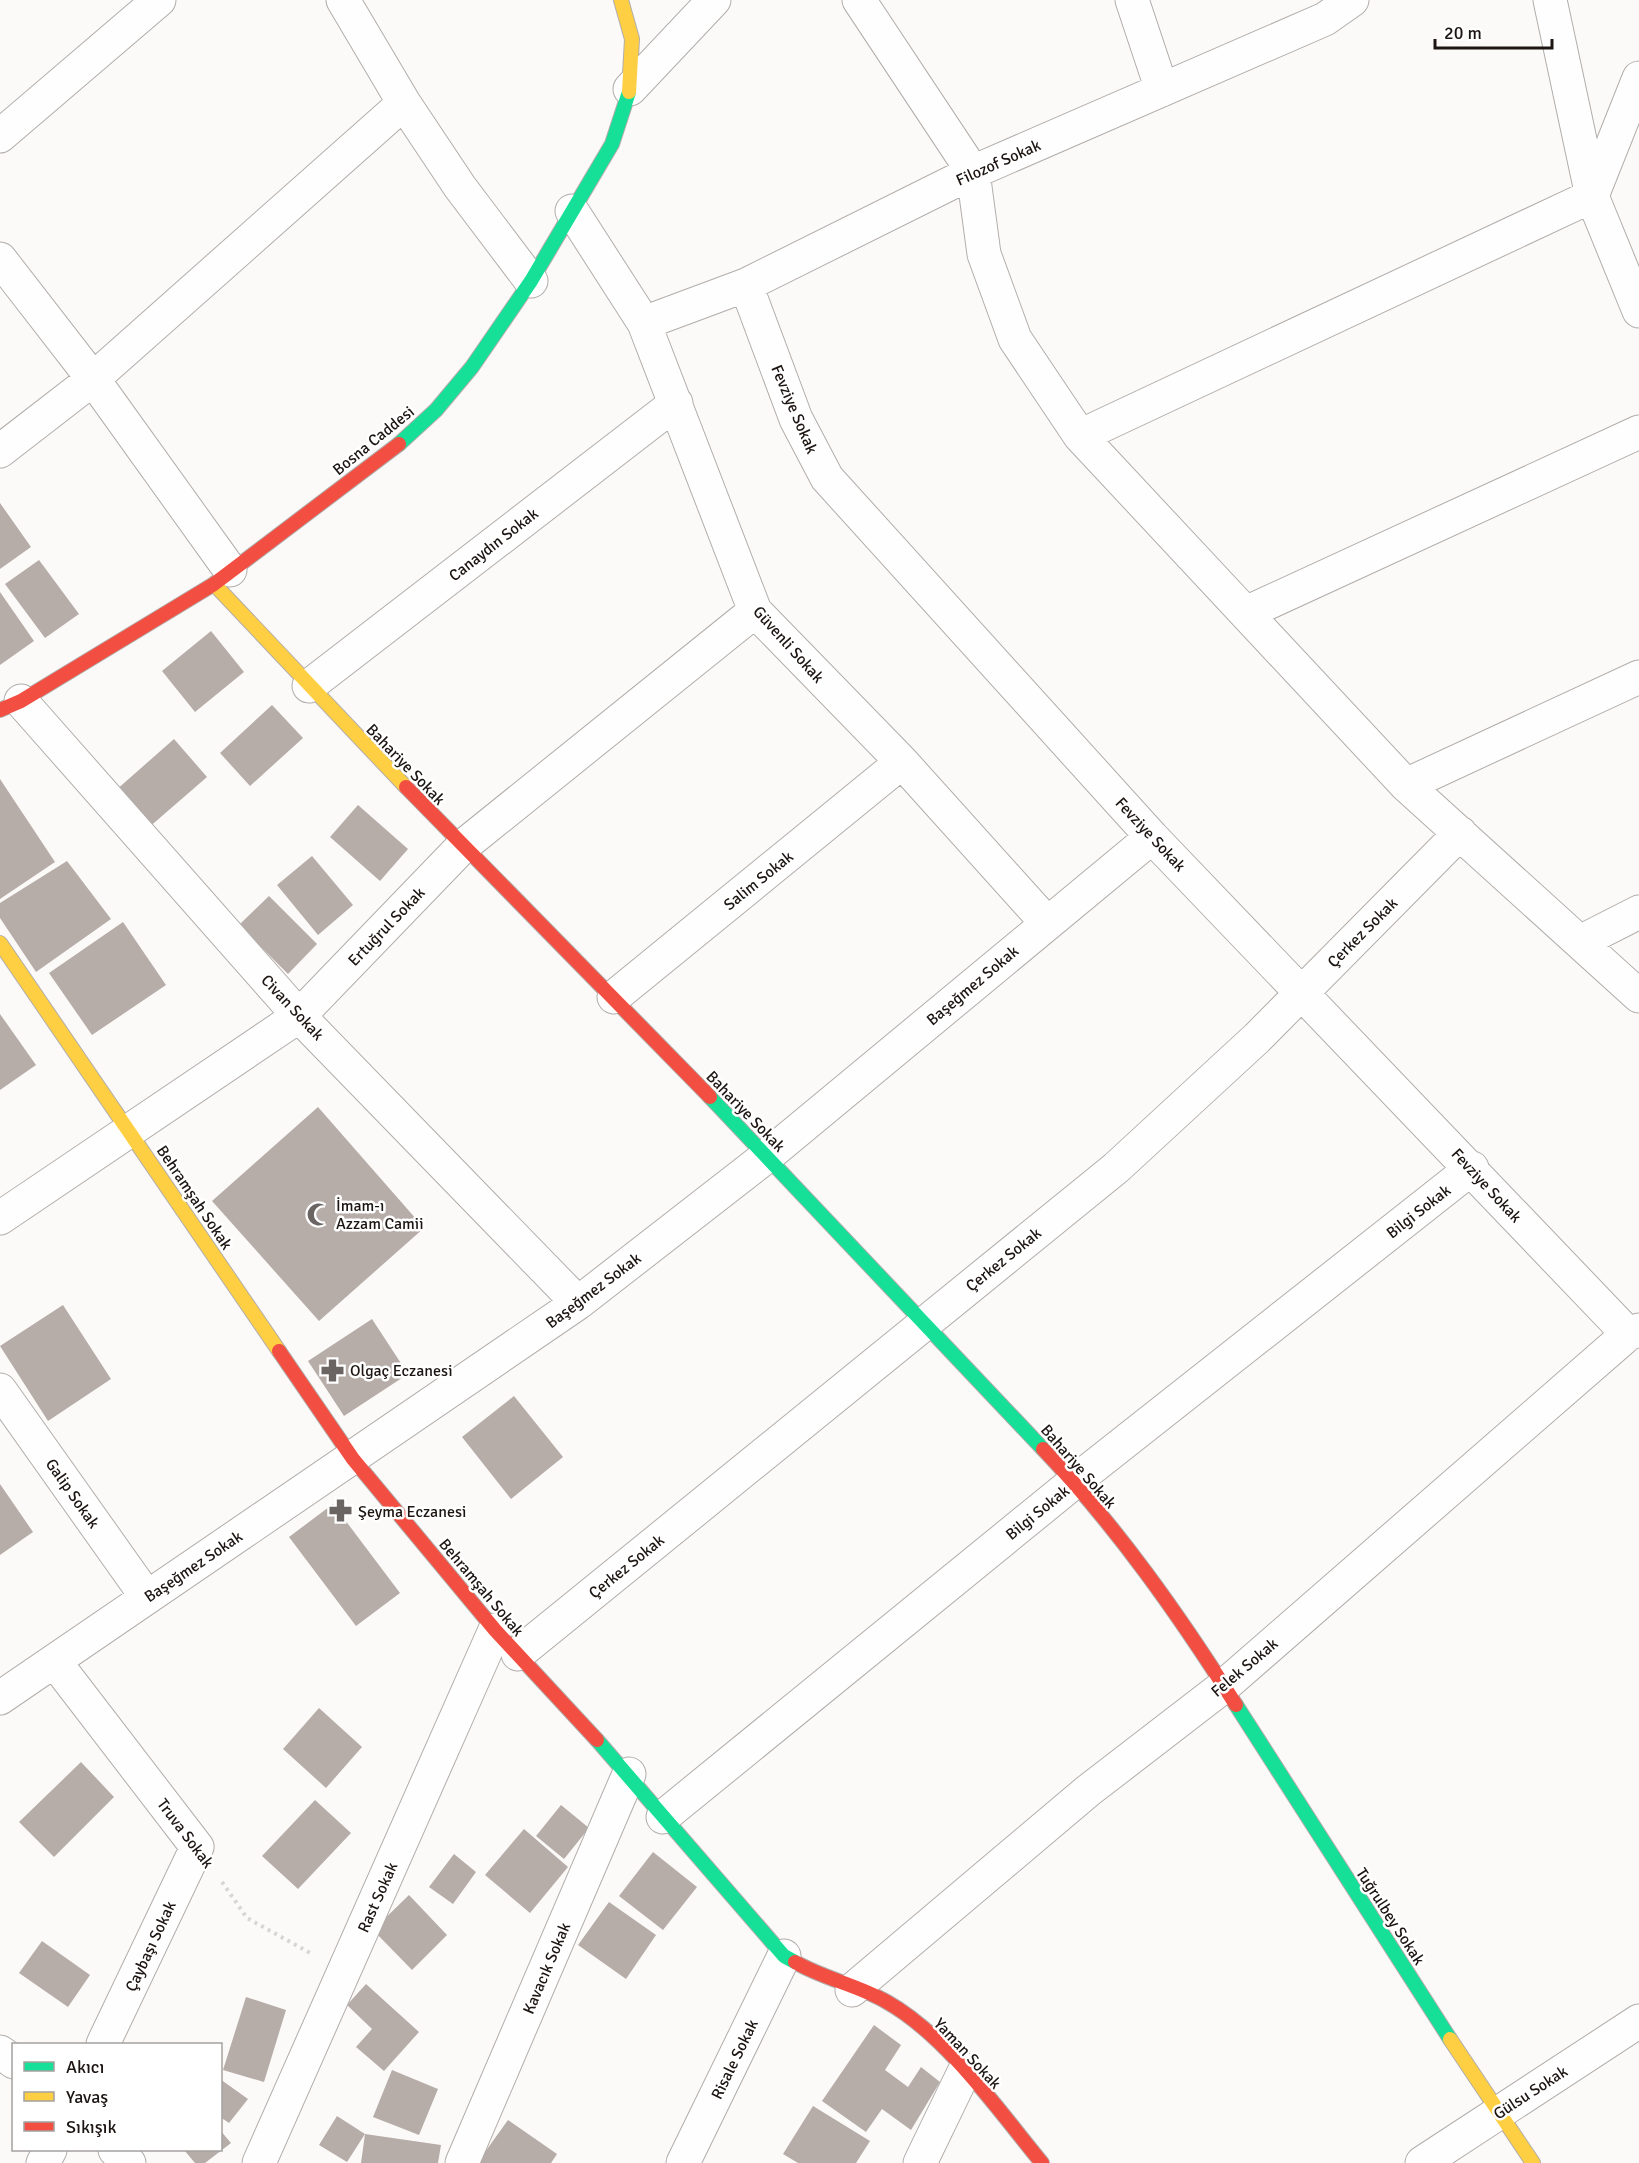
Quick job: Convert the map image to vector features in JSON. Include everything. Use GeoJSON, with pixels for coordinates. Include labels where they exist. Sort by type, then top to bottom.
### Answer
{"type":"FeatureCollection","features":[{"type":"Feature","properties":{"kind":"street"},"geometry":{"type":"LineString","coordinates":[[0,136],[159,0]]}},
{"type":"Feature","properties":{"kind":"street"},"geometry":{"type":"LineString","coordinates":[[343,0],[404,103],[460,187],[531,281]]}},
{"type":"Feature","properties":{"kind":"street","name":"Bosna Caddesi"},"geometry":{"type":"LineString","coordinates":[[10,706],[222,577],[407,438],[472,367],[531,281],[612,144],[630,89],[632,39],[621,0]]}},
{"type":"Feature","properties":{"kind":"street"},"geometry":{"type":"LineString","coordinates":[[630,89],[714,0]]}},
{"type":"Feature","properties":{"kind":"street"},"geometry":{"type":"LineString","coordinates":[[859,0],[973,172],[984,254],[1015,339],[1080,436],[1406,785],[1639,996]]}},
{"type":"Feature","properties":{"kind":"street"},"geometry":{"type":"LineString","coordinates":[[1132,0],[1162,90]]}},
{"type":"Feature","properties":{"kind":"street","name":"Filozof Sokak"},"geometry":{"type":"LineString","coordinates":[[644,322],[746,285],[973,172],[1325,19],[1352,0]]}},
{"type":"Feature","properties":{"kind":"street"},"geometry":{"type":"LineString","coordinates":[[1550,0],[1592,196],[1639,311]]}},
{"type":"Feature","properties":{"kind":"street"},"geometry":{"type":"LineString","coordinates":[[1080,436],[1592,196],[1639,78]]}},
{"type":"Feature","properties":{"kind":"street"},"geometry":{"type":"LineString","coordinates":[[0,451],[93,378],[404,103]]}},
{"type":"Feature","properties":{"kind":"street","name":"Güvenli Sokak"},"geometry":{"type":"LineString","coordinates":[[572,211],[644,322],[754,611],[902,762],[1047,923]]}},
{"type":"Feature","properties":{"kind":"street"},"geometry":{"type":"LineString","coordinates":[[0,260],[93,378],[222,577]]}},
{"type":"Feature","properties":{"kind":"street","name":"Fevziye Sokak"},"geometry":{"type":"LineString","coordinates":[[746,285],[796,419],[827,478],[1152,837],[1633,1332]]}},
{"type":"Feature","properties":{"kind":"street","name":"Canaydın Sokak"},"geometry":{"type":"LineString","coordinates":[[309,686],[676,403]]}},
{"type":"Feature","properties":{"kind":"street"},"geometry":{"type":"LineString","coordinates":[[1246,613],[1639,432]]}},
{"type":"Feature","properties":{"kind":"street","name":"Bahariye Sokak"},"geometry":{"type":"LineString","coordinates":[[222,577],[309,686],[462,847],[614,997],[767,1156],[1074,1482],[1154,1581],[1224,1686]]}},
{"type":"Feature","properties":{"kind":"street","name":"Ertuğrul Sokak"},"geometry":{"type":"LineString","coordinates":[[0,1218],[299,1016],[462,847],[754,611]]}},
{"type":"Feature","properties":{"kind":"street"},"geometry":{"type":"LineString","coordinates":[[1406,785],[1639,677]]}},
{"type":"Feature","properties":{"kind":"street","name":"Civan Sokak"},"geometry":{"type":"LineString","coordinates":[[10,706],[299,1016],[578,1303]]}},
{"type":"Feature","properties":{"kind":"street","name":"Salim Sokak"},"geometry":{"type":"LineString","coordinates":[[614,997],[902,762]]}},
{"type":"Feature","properties":{"kind":"street","name":"Çerkez Sokak"},"geometry":{"type":"LineString","coordinates":[[518,1654],[1116,1168],[1205,1088],[1460,833]]}},
{"type":"Feature","properties":{"kind":"street","name":"Başeğmez Sokak"},"geometry":{"type":"LineString","coordinates":[[0,1698],[55,1662],[146,1596],[353,1459],[578,1303],[767,1156],[1152,837]]}},
{"type":"Feature","properties":{"kind":"street"},"geometry":{"type":"LineString","coordinates":[[1580,942],[1639,912]]}},
{"type":"Feature","properties":{"kind":"street","name":"Behramşah Sokak"},"geometry":{"type":"LineString","coordinates":[[0,943],[353,1459],[495,1630],[629,1774],[663,1817],[784,1956],[817,1975],[852,1990]]}},
{"type":"Feature","properties":{"kind":"street","name":"Bilgi Sokak"},"geometry":{"type":"LineString","coordinates":[[663,1817],[1074,1482],[1472,1168]]}},
{"type":"Feature","properties":{"kind":"street","name":"Felek Sokak"},"geometry":{"type":"LineString","coordinates":[[852,1990],[1089,1790],[1224,1686],[1633,1332]]}},
{"type":"Feature","properties":{"kind":"street","name":"Galip Sokak"},"geometry":{"type":"LineString","coordinates":[[0,1390],[146,1596]]}},
{"type":"Feature","properties":{"kind":"street","name":"Rast Sokak"},"geometry":{"type":"LineString","coordinates":[[259,2163],[495,1630]]}},
{"type":"Feature","properties":{"kind":"street","name":"Truva Sokak"},"geometry":{"type":"LineString","coordinates":[[55,1662],[197,1847]]}},
{"type":"Feature","properties":{"kind":"street","name":"Tuğrulbey Sokak"},"geometry":{"type":"LineString","coordinates":[[1224,1686],[1497,2113],[1533,2163]]}},
{"type":"Feature","properties":{"kind":"street","name":"Kavacık Sokak"},"geometry":{"type":"LineString","coordinates":[[462,2163],[629,1774]]}},
{"type":"Feature","properties":{"kind":"street","name":"Çaybaşı Sokak"},"geometry":{"type":"LineString","coordinates":[[103,2043],[197,1847]]}},
{"type":"Feature","properties":{"kind":"street","name":"Risale Sokak"},"geometry":{"type":"LineString","coordinates":[[683,2163],[784,1956]]}},
{"type":"Feature","properties":{"kind":"street","name":"Yaman Sokak"},"geometry":{"type":"LineString","coordinates":[[852,1990],[886,2001],[913,2019],[965,2070],[1042,2163]]}},
{"type":"Feature","properties":{"kind":"street","name":"Gülsu Sokak"},"geometry":{"type":"LineString","coordinates":[[1422,2163],[1639,2021]]}},
{"type":"Feature","properties":{"kind":"street"},"geometry":{"type":"LineString","coordinates":[[920,2163],[965,2070]]}},
{"type":"Feature","properties":{"kind":"street"},"geometry":{"type":"LineString","coordinates":[[117,2151],[129,2163]]}},
{"type":"Feature","properties":{"kind":"path","name":"Truva Sokak"},"geometry":{"type":"LineString","coordinates":[[197,1847],[247,1918],[344,1972]]}},
{"type":"Feature","properties":{"kind":"building"},"geometry":{"type":"Polygon","coordinates":[[[0,503],[31,547],[0,569],[0,503]]]}},
{"type":"Feature","properties":{"kind":"building"},"geometry":{"type":"Polygon","coordinates":[[[39,560],[79,614],[45,638],[5,584],[39,560]]]}},
{"type":"Feature","properties":{"kind":"building"},"geometry":{"type":"Polygon","coordinates":[[[0,592],[34,641],[0,665],[0,592]]]}},
{"type":"Feature","properties":{"kind":"building"},"geometry":{"type":"Polygon","coordinates":[[[211,631],[244,672],[195,712],[162,671],[211,631]]]}},
{"type":"Feature","properties":{"kind":"building"},"geometry":{"type":"Polygon","coordinates":[[[272,705],[303,738],[250,786],[220,753],[272,705]]]}},
{"type":"Feature","properties":{"kind":"building"},"geometry":{"type":"Polygon","coordinates":[[[174,739],[207,777],[147,829],[115,791],[174,739]]]}},
{"type":"Feature","properties":{"kind":"building"},"geometry":{"type":"Polygon","coordinates":[[[0,779],[55,862],[0,899],[0,779]]]}},
{"type":"Feature","properties":{"kind":"building"},"geometry":{"type":"Polygon","coordinates":[[[358,805],[408,849],[380,881],[330,837],[358,805]]]}},
{"type":"Feature","properties":{"kind":"building"},"geometry":{"type":"Polygon","coordinates":[[[312,856],[353,905],[318,935],[277,885],[312,856]]]}},
{"type":"Feature","properties":{"kind":"building"},"geometry":{"type":"Polygon","coordinates":[[[67,861],[111,919],[36,972],[0,918],[0,903],[67,861]]]}},
{"type":"Feature","properties":{"kind":"building"},"geometry":{"type":"Polygon","coordinates":[[[269,896],[317,944],[288,974],[239,925],[269,896]]]}},
{"type":"Feature","properties":{"kind":"building"},"geometry":{"type":"Polygon","coordinates":[[[123,922],[166,985],[92,1035],[49,973],[123,922]]]}},
{"type":"Feature","properties":{"kind":"building"},"geometry":{"type":"Polygon","coordinates":[[[0,1014],[36,1065],[0,1090],[0,1014]]]}},
{"type":"Feature","properties":{"kind":"building","name":"İmam-ı Azzam Camii"},"geometry":{"type":"Polygon","coordinates":[[[318,1107],[424,1228],[319,1321],[212,1201],[318,1107]]]}},
{"type":"Feature","properties":{"kind":"building"},"geometry":{"type":"Polygon","coordinates":[[[63,1305],[111,1379],[48,1421],[0,1346],[63,1305]]]}},
{"type":"Feature","properties":{"kind":"building"},"geometry":{"type":"Polygon","coordinates":[[[372,1319],[408,1374],[344,1416],[308,1361],[372,1319]]]}},
{"type":"Feature","properties":{"kind":"building"},"geometry":{"type":"Polygon","coordinates":[[[514,1396],[563,1457],[511,1499],[462,1437],[514,1396]]]}},
{"type":"Feature","properties":{"kind":"building"},"geometry":{"type":"Polygon","coordinates":[[[0,1484],[33,1532],[0,1555],[0,1484]]]}},
{"type":"Feature","properties":{"kind":"building"},"geometry":{"type":"Polygon","coordinates":[[[333,1504],[400,1593],[356,1626],[289,1537],[333,1504]]]}},
{"type":"Feature","properties":{"kind":"building"},"geometry":{"type":"Polygon","coordinates":[[[319,1708],[362,1747],[326,1788],[283,1749],[319,1708]]]}},
{"type":"Feature","properties":{"kind":"building"},"geometry":{"type":"Polygon","coordinates":[[[81,1762],[114,1797],[54,1857],[19,1822],[81,1762]]]}},
{"type":"Feature","properties":{"kind":"building"},"geometry":{"type":"Polygon","coordinates":[[[315,1800],[351,1833],[298,1889],[262,1856],[315,1800]]]}},
{"type":"Feature","properties":{"kind":"building"},"geometry":{"type":"Polygon","coordinates":[[[561,1805],[589,1828],[564,1859],[536,1836],[561,1805]]]}},
{"type":"Feature","properties":{"kind":"building"},"geometry":{"type":"Polygon","coordinates":[[[524,1829],[568,1867],[530,1913],[485,1875],[524,1829]]]}},
{"type":"Feature","properties":{"kind":"building"},"geometry":{"type":"Polygon","coordinates":[[[653,1852],[697,1887],[663,1930],[619,1896],[653,1852]]]}},
{"type":"Feature","properties":{"kind":"building"},"geometry":{"type":"Polygon","coordinates":[[[454,1854],[476,1872],[453,1904],[429,1887],[454,1854]]]}},
{"type":"Feature","properties":{"kind":"building"},"geometry":{"type":"Polygon","coordinates":[[[409,1895],[447,1935],[412,1970],[373,1930],[409,1895]]]}},
{"type":"Feature","properties":{"kind":"building"},"geometry":{"type":"Polygon","coordinates":[[[609,1902],[656,1935],[626,1979],[578,1945],[609,1902]]]}},
{"type":"Feature","properties":{"kind":"building"},"geometry":{"type":"Polygon","coordinates":[[[42,1941],[90,1975],[68,2007],[19,1973],[42,1941]]]}},
{"type":"Feature","properties":{"kind":"building"},"geometry":{"type":"Polygon","coordinates":[[[366,1984],[419,2032],[384,2071],[356,2047],[372,2029],[347,2005],[366,1984]]]}},
{"type":"Feature","properties":{"kind":"building"},"geometry":{"type":"Polygon","coordinates":[[[246,1997],[286,2010],[264,2082],[223,2070],[246,1997]]]}},
{"type":"Feature","properties":{"kind":"building"},"geometry":{"type":"Polygon","coordinates":[[[874,2025],[901,2045],[885,2070],[908,2087],[921,2067],[940,2082],[911,2130],[882,2109],[866,2132],[822,2101],[874,2025]]]}},
{"type":"Feature","properties":{"kind":"building"},"geometry":{"type":"Polygon","coordinates":[[[392,2070],[438,2089],[419,2135],[373,2117],[392,2070]]]}},
{"type":"Feature","properties":{"kind":"building"},"geometry":{"type":"Polygon","coordinates":[[[222,2080],[248,2099],[229,2123],[222,2118],[222,2080]]]}},
{"type":"Feature","properties":{"kind":"building"},"geometry":{"type":"Polygon","coordinates":[[[813,2106],[870,2141],[856,2163],[798,2163],[783,2154],[813,2106]]]}},
{"type":"Feature","properties":{"kind":"building"},"geometry":{"type":"Polygon","coordinates":[[[337,2116],[365,2134],[347,2162],[319,2145],[337,2116]]]}},
{"type":"Feature","properties":{"kind":"building"},"geometry":{"type":"Polygon","coordinates":[[[508,2120],[557,2154],[551,2163],[477,2163],[508,2120]]]}},
{"type":"Feature","properties":{"kind":"building"},"geometry":{"type":"Polygon","coordinates":[[[222,2132],[231,2143],[222,2150],[222,2132]]]}},
{"type":"Feature","properties":{"kind":"building"},"geometry":{"type":"Polygon","coordinates":[[[365,2134],[441,2145],[438,2163],[361,2163],[365,2134]]]}},
{"type":"Feature","properties":{"kind":"building"},"geometry":{"type":"Polygon","coordinates":[[[185,2151],[221,2151],[205,2163],[195,2163],[185,2151]]]}},
{"type":"Feature","properties":{"kind":"traffic: fast"},"geometry":{"type":"LineString","coordinates":[[399,444],[436,410],[472,367],[531,281],[612,144],[629,92]]}},
{"type":"Feature","properties":{"kind":"traffic: fast"},"geometry":{"type":"LineString","coordinates":[[710,1097],[1043,1449]]}},
{"type":"Feature","properties":{"kind":"traffic: fast"},"geometry":{"type":"LineString","coordinates":[[1236,1705],[1450,2039]]}},
{"type":"Feature","properties":{"kind":"traffic: fast"},"geometry":{"type":"LineString","coordinates":[[597,1740],[784,1956],[795,1962]]}},
{"type":"Feature","properties":{"kind":"traffic: slow"},"geometry":{"type":"LineString","coordinates":[[621,0],[632,39],[629,92]]}},
{"type":"Feature","properties":{"kind":"traffic: slow"},"geometry":{"type":"LineString","coordinates":[[214,584],[406,787]]}},
{"type":"Feature","properties":{"kind":"traffic: slow"},"geometry":{"type":"LineString","coordinates":[[0,943],[279,1351]]}},
{"type":"Feature","properties":{"kind":"traffic: slow"},"geometry":{"type":"LineString","coordinates":[[1450,2039],[1533,2163]]}},
{"type":"Feature","properties":{"kind":"traffic: jam"},"geometry":{"type":"LineString","coordinates":[[0,710],[21,701],[214,584],[399,444]]}},
{"type":"Feature","properties":{"kind":"traffic: jam"},"geometry":{"type":"LineString","coordinates":[[406,787],[710,1097]]}},
{"type":"Feature","properties":{"kind":"traffic: jam"},"geometry":{"type":"LineString","coordinates":[[279,1351],[353,1459],[495,1630],[597,1740]]}},
{"type":"Feature","properties":{"kind":"traffic: jam"},"geometry":{"type":"LineString","coordinates":[[1043,1449],[1096,1509],[1146,1572],[1236,1705]]}},
{"type":"Feature","properties":{"kind":"traffic: jam"},"geometry":{"type":"LineString","coordinates":[[795,1962],[876,1996],[909,2016],[971,2075],[1042,2163]]}},
{"type":"Feature","properties":{"kind":"place","name":"İmam-ı Azzam Camii"},"geometry":{"type":"Point","coordinates":[318,1214]}},
{"type":"Feature","properties":{"kind":"place","name":"Olgaç Eczanesi"},"geometry":{"type":"Point","coordinates":[332,1370]}},
{"type":"Feature","properties":{"kind":"place","name":"Şeyma Eczanesi"},"geometry":{"type":"Point","coordinates":[340,1511]}}]}
